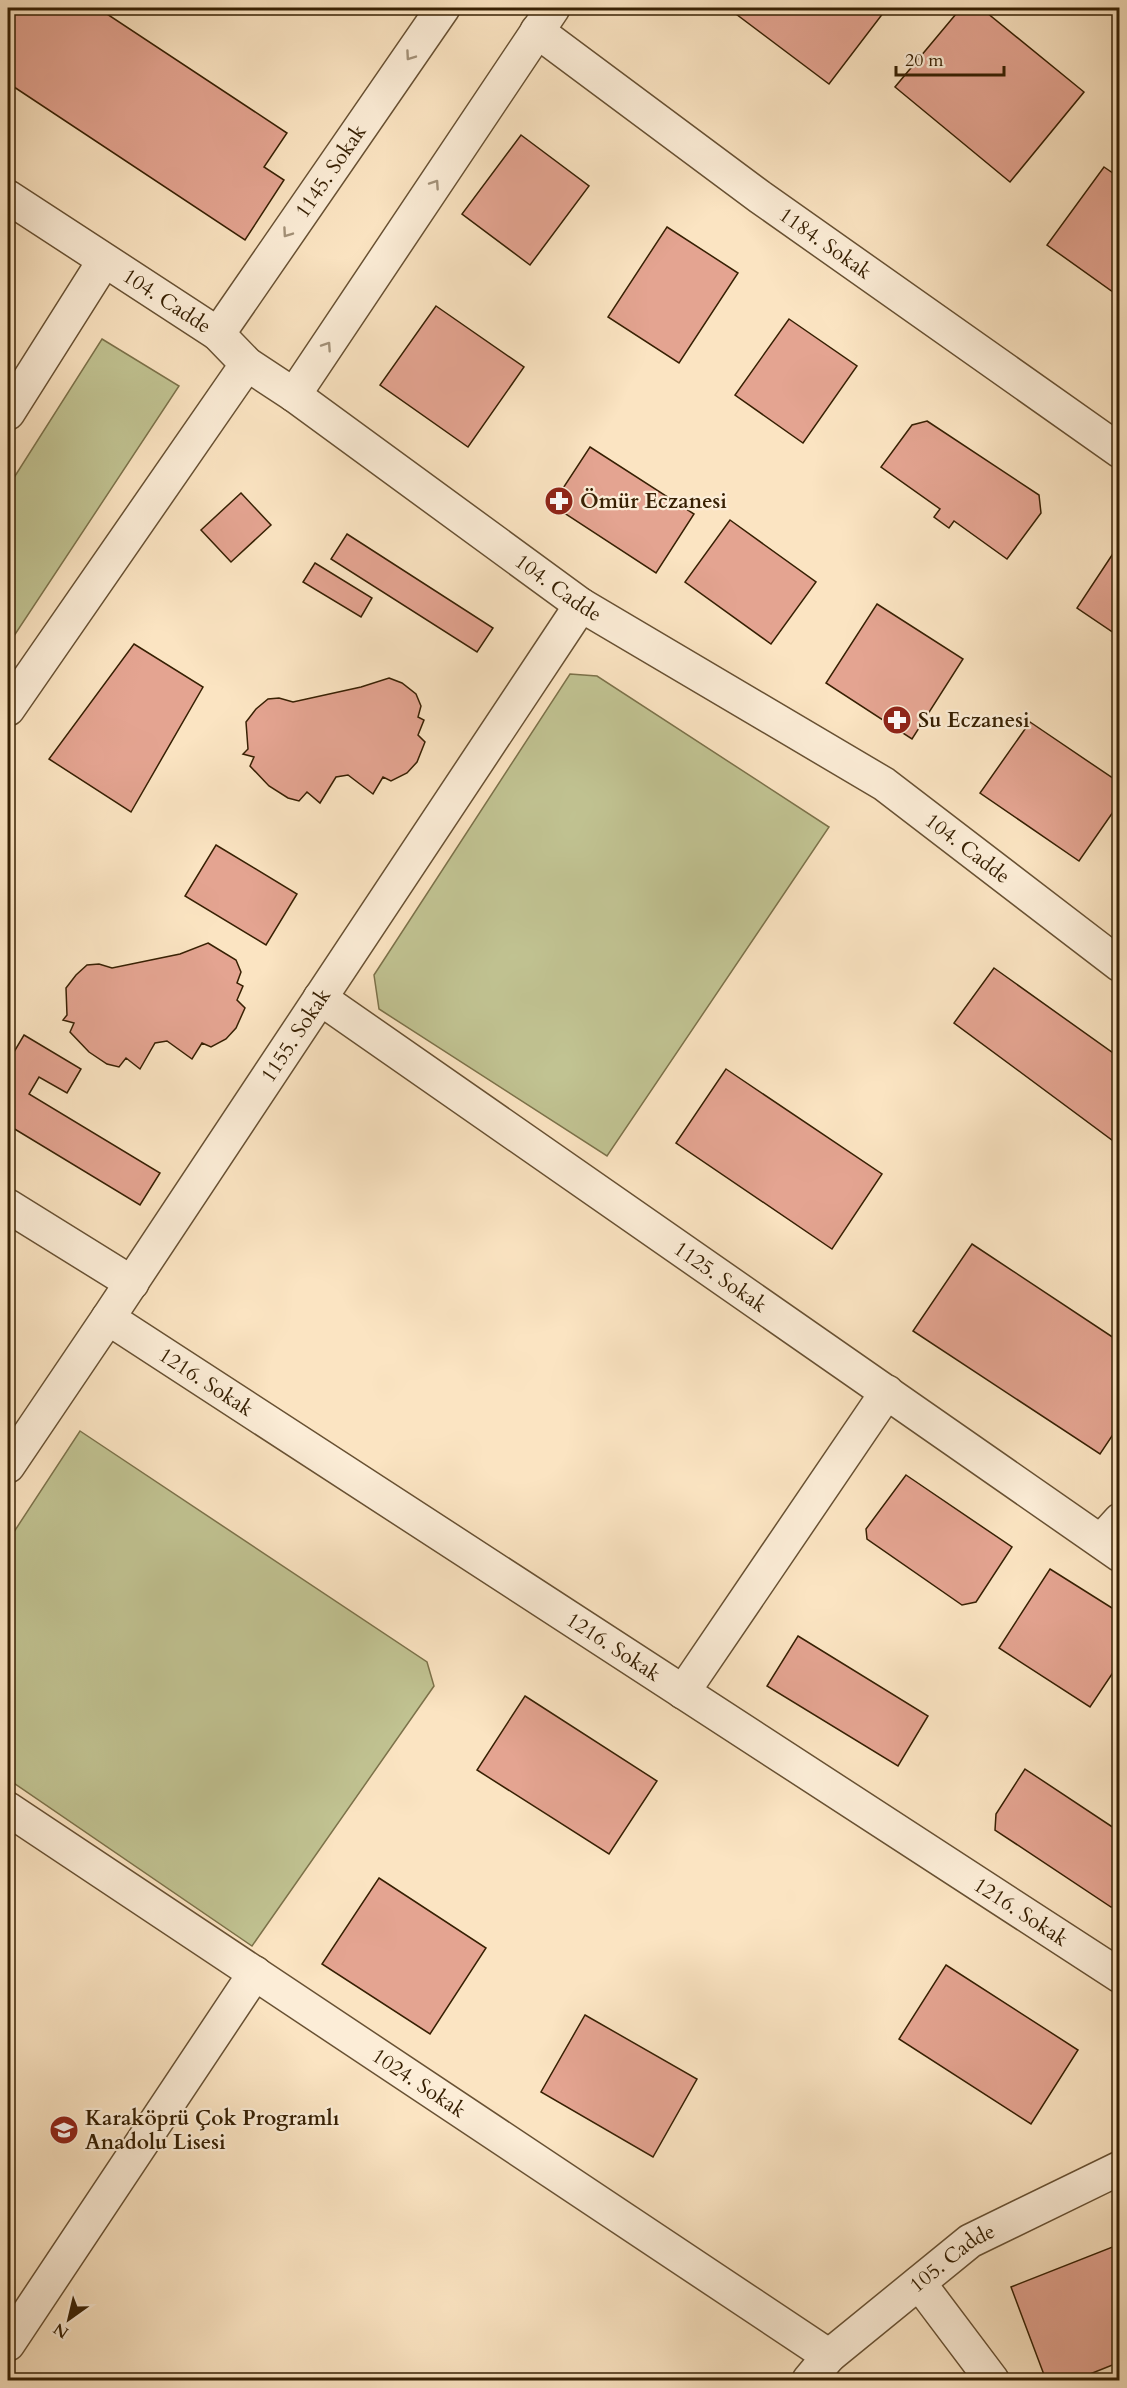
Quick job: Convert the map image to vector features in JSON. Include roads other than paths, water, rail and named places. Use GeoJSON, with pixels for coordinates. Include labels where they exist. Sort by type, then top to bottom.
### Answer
{"type":"FeatureCollection","features":[{"type":"Feature","properties":{"kind":"street","name":"1145. Sokak"},"geometry":{"type":"LineString","coordinates":[[218,334],[443,8]]}},
{"type":"Feature","properties":{"kind":"street"},"geometry":{"type":"LineString","coordinates":[[294,395],[545,19]]}},
{"type":"Feature","properties":{"kind":"street","name":"1184. Sokak"},"geometry":{"type":"LineString","coordinates":[[545,19],[760,197],[1119,451]]}},
{"type":"Feature","properties":{"kind":"street","name":"104. Cadde"},"geometry":{"type":"LineString","coordinates":[[8,197],[218,334],[247,364],[294,395],[581,605],[884,784],[1119,965]]}},
{"type":"Feature","properties":{"kind":"street"},"geometry":{"type":"LineString","coordinates":[[8,413],[104,261]]}},
{"type":"Feature","properties":{"kind":"street"},"geometry":{"type":"LineString","coordinates":[[8,709],[247,364]]}},
{"type":"Feature","properties":{"kind":"street","name":"1155. Sokak"},"geometry":{"type":"LineString","coordinates":[[8,1466],[132,1283],[581,605]]}},
{"type":"Feature","properties":{"kind":"street","name":"1125. Sokak"},"geometry":{"type":"LineString","coordinates":[[320,998],[887,1392],[1113,1538]]}},
{"type":"Feature","properties":{"kind":"street"},"geometry":{"type":"LineString","coordinates":[[8,1206],[132,1283]]}},
{"type":"Feature","properties":{"kind":"street","name":"1216. Sokak"},"geometry":{"type":"LineString","coordinates":[[108,1318],[1119,1976]]}},
{"type":"Feature","properties":{"kind":"street"},"geometry":{"type":"LineString","coordinates":[[683,1692],[887,1392]]}},
{"type":"Feature","properties":{"kind":"street","name":"1024. Sokak"},"geometry":{"type":"LineString","coordinates":[[8,1809],[255,1973],[819,2368]]}},
{"type":"Feature","properties":{"kind":"street"},"geometry":{"type":"LineString","coordinates":[[8,2344],[255,1973]]}},
{"type":"Feature","properties":{"kind":"street","name":"105. Cadde"},"geometry":{"type":"LineString","coordinates":[[819,2368],[970,2241],[1119,2168]]}},
{"type":"Feature","properties":{"kind":"street"},"geometry":{"type":"LineString","coordinates":[[919,2283],[992,2380]]}},
{"type":"Feature","properties":{"kind":"place","name":"Ömür Eczanesi"},"geometry":{"type":"Point","coordinates":[559,501]}},
{"type":"Feature","properties":{"kind":"place","name":"Su Eczanesi"},"geometry":{"type":"Point","coordinates":[897,720]}},
{"type":"Feature","properties":{"kind":"place","name":"Karaköprü Çok Programlı Anadolu Lisesi"},"geometry":{"type":"Point","coordinates":[64,2130]}}]}
